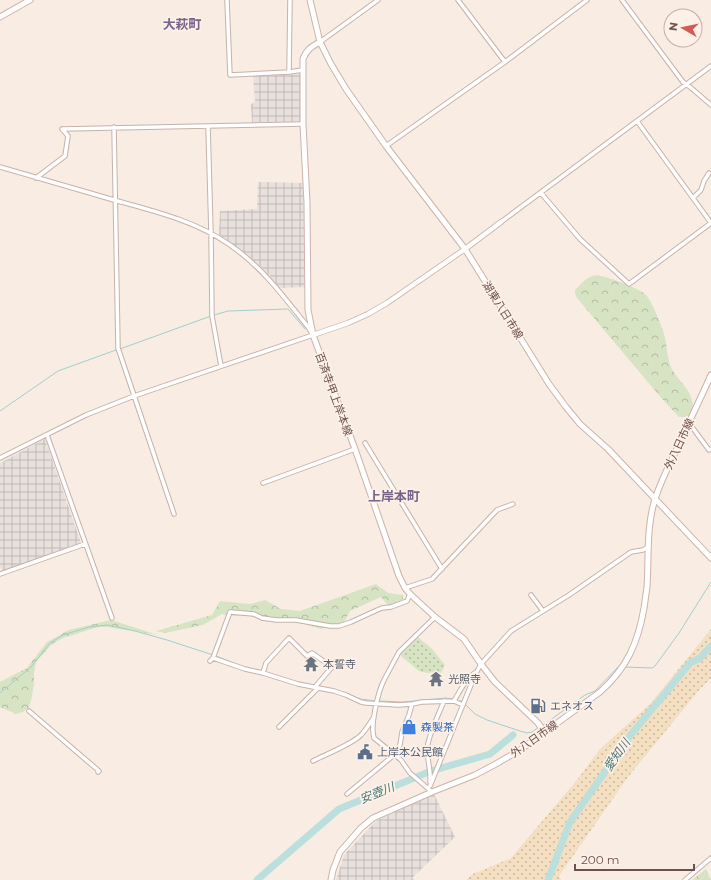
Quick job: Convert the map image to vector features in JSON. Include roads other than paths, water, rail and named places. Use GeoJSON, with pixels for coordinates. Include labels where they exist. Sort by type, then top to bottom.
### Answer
{"type":"FeatureCollection","features":[{"type":"Feature","properties":{"kind":"main road"},"geometry":{"type":"LineString","coordinates":[[0,18],[30,0]]}},
{"type":"Feature","properties":{"kind":"main road"},"geometry":{"type":"LineString","coordinates":[[310,0],[320,42]]}},
{"type":"Feature","properties":{"kind":"main road","name":"百済寺甲上岸本線"},"geometry":{"type":"LineString","coordinates":[[320,42],[309,48],[303,59],[303,124],[307,203],[308,310],[312,335],[355,449],[399,576],[405,588],[435,617],[464,639],[495,682],[538,722],[543,730]]}},
{"type":"Feature","properties":{"kind":"main road","name":"湖東八日市線"},"geometry":{"type":"LineString","coordinates":[[320,42],[346,89],[386,146],[465,249],[549,384],[566,407],[580,424],[608,449],[711,558]]}},
{"type":"Feature","properties":{"kind":"main road","name":"外八日市線"},"geometry":{"type":"LineString","coordinates":[[331,880],[340,852],[361,828],[373,818],[475,775],[520,750],[543,730],[600,692],[609,684],[627,661],[636,641],[641,623],[647,588],[648,548],[651,516],[655,499],[711,375]]}},
{"type":"Feature","properties":{"kind":"street"},"geometry":{"type":"LineString","coordinates":[[227,0],[230,75],[303,70]]}},
{"type":"Feature","properties":{"kind":"street"},"geometry":{"type":"LineString","coordinates":[[289,72],[290,0]]}},
{"type":"Feature","properties":{"kind":"street"},"geometry":{"type":"LineString","coordinates":[[320,42],[378,0]]}},
{"type":"Feature","properties":{"kind":"street"},"geometry":{"type":"LineString","coordinates":[[458,0],[505,62]]}},
{"type":"Feature","properties":{"kind":"street"},"geometry":{"type":"LineString","coordinates":[[386,146],[505,62],[587,0]]}},
{"type":"Feature","properties":{"kind":"street"},"geometry":{"type":"LineString","coordinates":[[622,0],[683,82],[690,86],[710,104]]}},
{"type":"Feature","properties":{"kind":"street"},"geometry":{"type":"LineString","coordinates":[[0,458],[86,415],[134,396],[348,323],[368,314],[387,303],[465,249],[711,66]]}},
{"type":"Feature","properties":{"kind":"street"},"geometry":{"type":"LineString","coordinates":[[710,104],[711,98]]}},
{"type":"Feature","properties":{"kind":"street"},"geometry":{"type":"LineString","coordinates":[[541,193],[580,239],[630,284],[711,223],[637,121]]}},
{"type":"Feature","properties":{"kind":"street"},"geometry":{"type":"LineString","coordinates":[[36,178],[65,156],[68,136],[62,128],[303,124]]}},
{"type":"Feature","properties":{"kind":"street"},"geometry":{"type":"LineString","coordinates":[[208,126],[212,316],[221,366]]}},
{"type":"Feature","properties":{"kind":"street"},"geometry":{"type":"LineString","coordinates":[[114,127],[118,348],[174,514]]}},
{"type":"Feature","properties":{"kind":"street"},"geometry":{"type":"LineString","coordinates":[[0,167],[180,219],[211,233],[250,260],[268,278],[308,327],[312,335]]}},
{"type":"Feature","properties":{"kind":"street"},"geometry":{"type":"LineString","coordinates":[[693,198],[701,190],[709,173]]}},
{"type":"Feature","properties":{"kind":"street"},"geometry":{"type":"LineString","coordinates":[[689,423],[709,450],[711,449]]}},
{"type":"Feature","properties":{"kind":"street"},"geometry":{"type":"LineString","coordinates":[[47,435],[112,618]]}},
{"type":"Feature","properties":{"kind":"street"},"geometry":{"type":"LineString","coordinates":[[365,443],[442,569]]}},
{"type":"Feature","properties":{"kind":"street"},"geometry":{"type":"LineString","coordinates":[[263,483],[355,449]]}},
{"type":"Feature","properties":{"kind":"street"},"geometry":{"type":"LineString","coordinates":[[405,588],[432,579],[497,510],[513,504]]}},
{"type":"Feature","properties":{"kind":"street"},"geometry":{"type":"LineString","coordinates":[[0,574],[85,544]]}},
{"type":"Feature","properties":{"kind":"street"},"geometry":{"type":"LineString","coordinates":[[430,786],[476,672],[481,664],[511,630],[569,595],[631,552],[648,548]]}},
{"type":"Feature","properties":{"kind":"street"},"geometry":{"type":"LineString","coordinates":[[410,594],[407,601],[391,607],[382,608],[339,626],[330,626],[296,620],[276,620],[262,618],[254,614],[230,612],[211,660],[298,684],[334,691],[361,702],[398,705],[422,702],[454,701],[463,705]]}},
{"type":"Feature","properties":{"kind":"street"},"geometry":{"type":"LineString","coordinates":[[531,595],[543,611]]}},
{"type":"Feature","properties":{"kind":"street"},"geometry":{"type":"LineString","coordinates":[[432,792],[410,773],[401,760],[374,738],[373,727],[376,703],[382,684],[400,652],[435,617]]}},
{"type":"Feature","properties":{"kind":"street"},"geometry":{"type":"LineString","coordinates":[[262,673],[266,663],[289,638],[307,656],[312,653],[332,667],[316,688],[279,727]]}},
{"type":"Feature","properties":{"kind":"street"},"geometry":{"type":"LineString","coordinates":[[454,701],[461,688],[471,675],[476,672]]}},
{"type":"Feature","properties":{"kind":"street"},"geometry":{"type":"LineString","coordinates":[[432,792],[430,786],[427,751],[428,741],[444,701]]}},
{"type":"Feature","properties":{"kind":"street"},"geometry":{"type":"LineString","coordinates":[[347,794],[395,755],[400,745],[402,732],[410,715],[412,704]]}},
{"type":"Feature","properties":{"kind":"street"},"geometry":{"type":"LineString","coordinates":[[29,711],[99,771],[98,772]]}},
{"type":"Feature","properties":{"kind":"street"},"geometry":{"type":"LineString","coordinates":[[313,761],[344,746],[360,736],[365,731],[374,716]]}},
{"type":"Feature","properties":{"kind":"street"},"geometry":{"type":"LineString","coordinates":[[685,880],[711,858]]}},
{"type":"Feature","properties":{"kind":"waterway"},"geometry":{"type":"LineString","coordinates":[[214,315],[228,311],[288,309],[305,329]]}},
{"type":"Feature","properties":{"kind":"waterway"},"geometry":{"type":"LineString","coordinates":[[120,349],[211,316]]}},
{"type":"Feature","properties":{"kind":"waterway"},"geometry":{"type":"LineString","coordinates":[[0,411],[58,371],[116,350]]}},
{"type":"Feature","properties":{"kind":"waterway"},"geometry":{"type":"LineString","coordinates":[[625,667],[652,668],[655,666],[679,633],[711,582]]}},
{"type":"Feature","properties":{"kind":"waterway"},"geometry":{"type":"LineString","coordinates":[[0,693],[31,667],[50,643],[63,635],[89,627],[108,625],[135,631],[213,655]]}},
{"type":"Feature","properties":{"kind":"waterway","name":"愛知川"},"geometry":{"type":"LineString","coordinates":[[548,880],[570,822],[629,737],[690,663],[700,658],[711,646]]}},
{"type":"Feature","properties":{"kind":"waterway"},"geometry":{"type":"LineString","coordinates":[[216,656],[244,667]]}},
{"type":"Feature","properties":{"kind":"waterway"},"geometry":{"type":"LineString","coordinates":[[542,726],[585,695],[595,691],[618,667],[620,667]]}},
{"type":"Feature","properties":{"kind":"waterway"},"geometry":{"type":"LineString","coordinates":[[339,691],[360,699],[376,701]]}},
{"type":"Feature","properties":{"kind":"waterway"},"geometry":{"type":"LineString","coordinates":[[379,701],[402,702],[446,698],[453,699]]}},
{"type":"Feature","properties":{"kind":"waterway"},"geometry":{"type":"LineString","coordinates":[[457,700],[463,702]]}},
{"type":"Feature","properties":{"kind":"waterway"},"geometry":{"type":"LineString","coordinates":[[465,704],[475,714],[487,720],[520,731],[527,733],[532,732],[539,727]]}},
{"type":"Feature","properties":{"kind":"waterway","name":"安壺川"},"geometry":{"type":"LineString","coordinates":[[257,880],[339,809],[431,771],[490,754],[513,735]]}},
{"type":"Feature","properties":{"kind":"place","name":"本誓寺"},"geometry":{"type":"Point","coordinates":[311,664]}},
{"type":"Feature","properties":{"kind":"place","name":"光照寺"},"geometry":{"type":"Point","coordinates":[436,679]}},
{"type":"Feature","properties":{"kind":"place","name":"エネオス"},"geometry":{"type":"Point","coordinates":[538,706]}},
{"type":"Feature","properties":{"kind":"place","name":"森製茶"},"geometry":{"type":"Point","coordinates":[409,727]}},
{"type":"Feature","properties":{"kind":"place","name":"上岸本公民館"},"geometry":{"type":"Point","coordinates":[365,752]}},
{"type":"Feature","properties":{"kind":"district","name":"大萩町"},"geometry":{"type":"Point","coordinates":[182,24]}},
{"type":"Feature","properties":{"kind":"district","name":"上岸本町"},"geometry":{"type":"Point","coordinates":[394,496]}}]}
